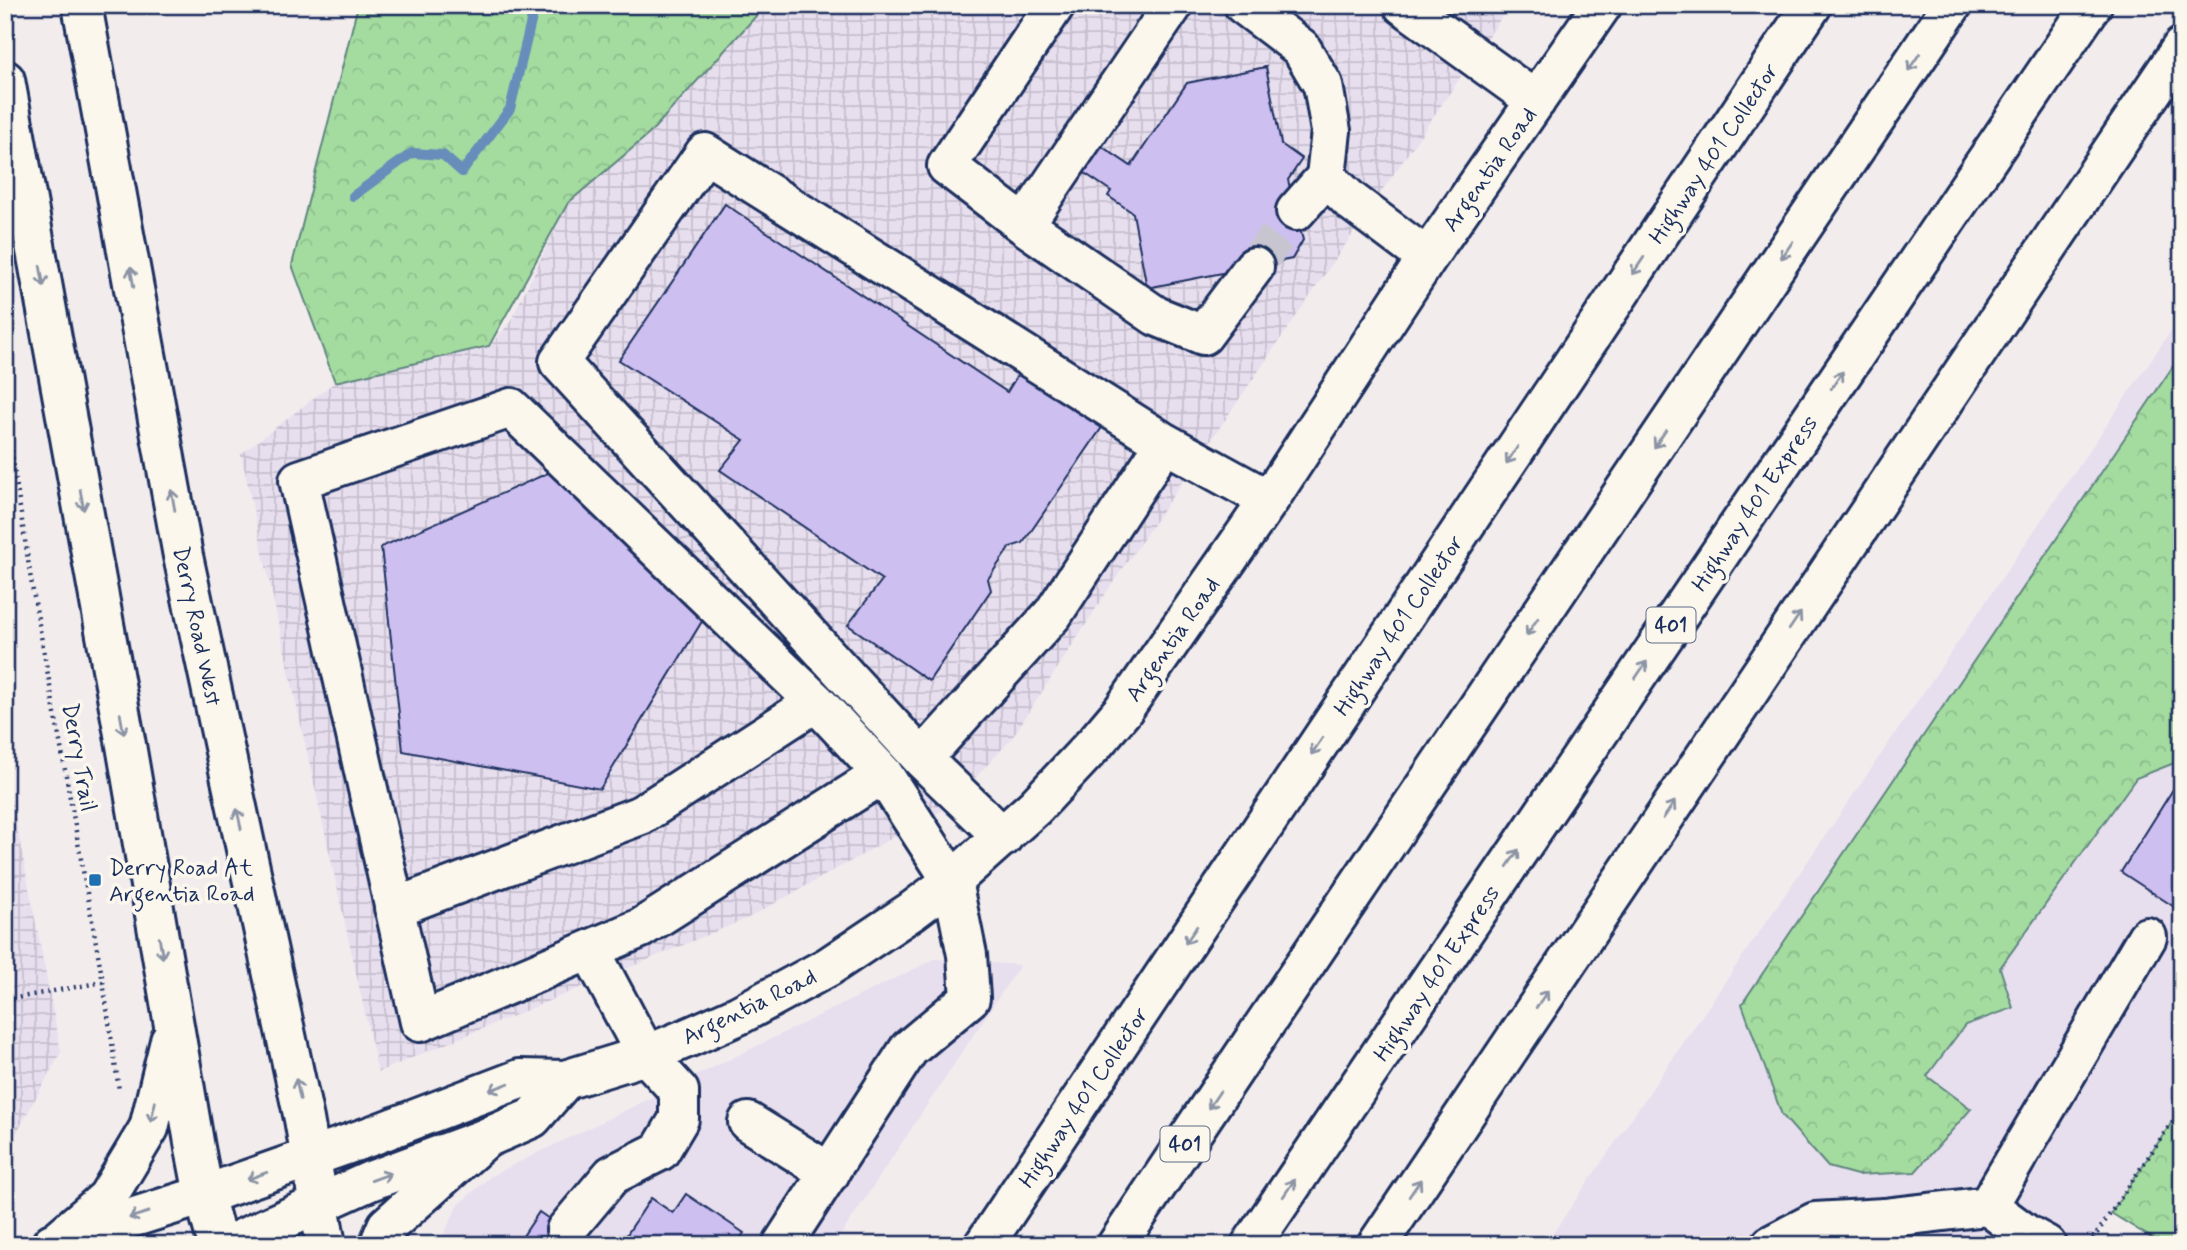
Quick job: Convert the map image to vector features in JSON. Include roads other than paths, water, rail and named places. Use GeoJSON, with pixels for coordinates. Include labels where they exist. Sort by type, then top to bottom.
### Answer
{"type":"FeatureCollection","features":[{"type":"Feature","properties":{"kind":"main road","name":"Derry Road West"},"geometry":{"type":"LineString","coordinates":[[82,5],[183,556],[310,1156],[326,1245]]}},
{"type":"Feature","properties":{"kind":"main road"},"geometry":{"type":"LineString","coordinates":[[1055,5],[947,166],[1024,225],[1156,316],[1203,335],[1254,267]]}},
{"type":"Feature","properties":{"kind":"main road"},"geometry":{"type":"LineString","coordinates":[[1024,225],[1173,5]]}},
{"type":"Feature","properties":{"kind":"main road"},"geometry":{"type":"LineString","coordinates":[[1244,5],[1301,48],[1323,85],[1331,131],[1326,177],[1296,211]]}},
{"type":"Feature","properties":{"kind":"main road"},"geometry":{"type":"LineString","coordinates":[[1403,5],[1536,101]]}},
{"type":"Feature","properties":{"kind":"main road","name":"Argentia Road"},"geometry":{"type":"LineString","coordinates":[[52,1243],[204,1195],[371,1136],[520,1079],[565,1080],[646,1055],[716,1026],[784,992],[870,940],[952,881],[1003,837],[1065,776],[1122,710],[1269,499],[1427,258],[1602,5]]}},
{"type":"Feature","properties":{"kind":"main road","name":"Highway 401 Collector"},"geometry":{"type":"LineString","coordinates":[[984,1245],[1812,5]]}},
{"type":"Feature","properties":{"kind":"main road","name":"401"},"geometry":{"type":"LineString","coordinates":[[1117,1245],[1952,5]]}},
{"type":"Feature","properties":{"kind":"main road","name":"Highway 401 Express"},"geometry":{"type":"LineString","coordinates":[[1251,1245],[2092,5]]}},
{"type":"Feature","properties":{"kind":"main road"},"geometry":{"type":"LineString","coordinates":[[1377,1245],[2182,47]]}},
{"type":"Feature","properties":{"kind":"main road"},"geometry":{"type":"LineString","coordinates":[[5,80],[204,1195],[218,1245]]}},
{"type":"Feature","properties":{"kind":"main road"},"geometry":{"type":"LineString","coordinates":[[1003,837],[922,759],[559,362],[705,153],[1165,443],[1269,499]]}},
{"type":"Feature","properties":{"kind":"main road"},"geometry":{"type":"LineString","coordinates":[[1326,177],[1351,201],[1427,258]]}},
{"type":"Feature","properties":{"kind":"main road"},"geometry":{"type":"LineString","coordinates":[[782,1245],[909,1049],[970,998],[967,955],[952,881],[883,774],[816,702],[511,408],[299,480],[420,1022],[641,928],[883,774]]}},
{"type":"Feature","properties":{"kind":"main road"},"geometry":{"type":"LineString","coordinates":[[922,759],[1053,614],[1165,443]]}},
{"type":"Feature","properties":{"kind":"main road"},"geometry":{"type":"LineString","coordinates":[[394,908],[641,815],[816,702]]}},
{"type":"Feature","properties":{"kind":"main road"},"geometry":{"type":"LineString","coordinates":[[1988,1206],[2147,937]]}},
{"type":"Feature","properties":{"kind":"main road"},"geometry":{"type":"LineString","coordinates":[[566,1230],[612,1175],[660,1151],[679,1119],[679,1091],[646,1055],[590,950]]}},
{"type":"Feature","properties":{"kind":"main road"},"geometry":{"type":"LineString","coordinates":[[52,1243],[107,1198],[149,1128],[174,1022]]}},
{"type":"Feature","properties":{"kind":"main road"},"geometry":{"type":"LineString","coordinates":[[228,1245],[370,1181],[532,1118],[565,1080]]}},
{"type":"Feature","properties":{"kind":"main road"},"geometry":{"type":"LineString","coordinates":[[748,1122],[830,1173]]}},
{"type":"Feature","properties":{"kind":"main road"},"geometry":{"type":"LineString","coordinates":[[379,1245],[387,1226],[486,1138]]}},
{"type":"Feature","properties":{"kind":"main road"},"geometry":{"type":"LineString","coordinates":[[1772,1245],[1815,1222],[1884,1218],[1988,1206],[2046,1245]]}},
{"type":"Feature","properties":{"kind":"waterway"},"geometry":{"type":"LineString","coordinates":[[353,196],[412,153],[443,155],[462,172],[510,109],[535,5]]}},
{"type":"Feature","properties":{"kind":"tunnel"},"geometry":{"type":"LineString","coordinates":[[1254,267],[1296,211]]}},
{"type":"Feature","properties":{"kind":"place","name":"Derry Road At Argentia Road"},"geometry":{"type":"Point","coordinates":[95,880]}}]}
